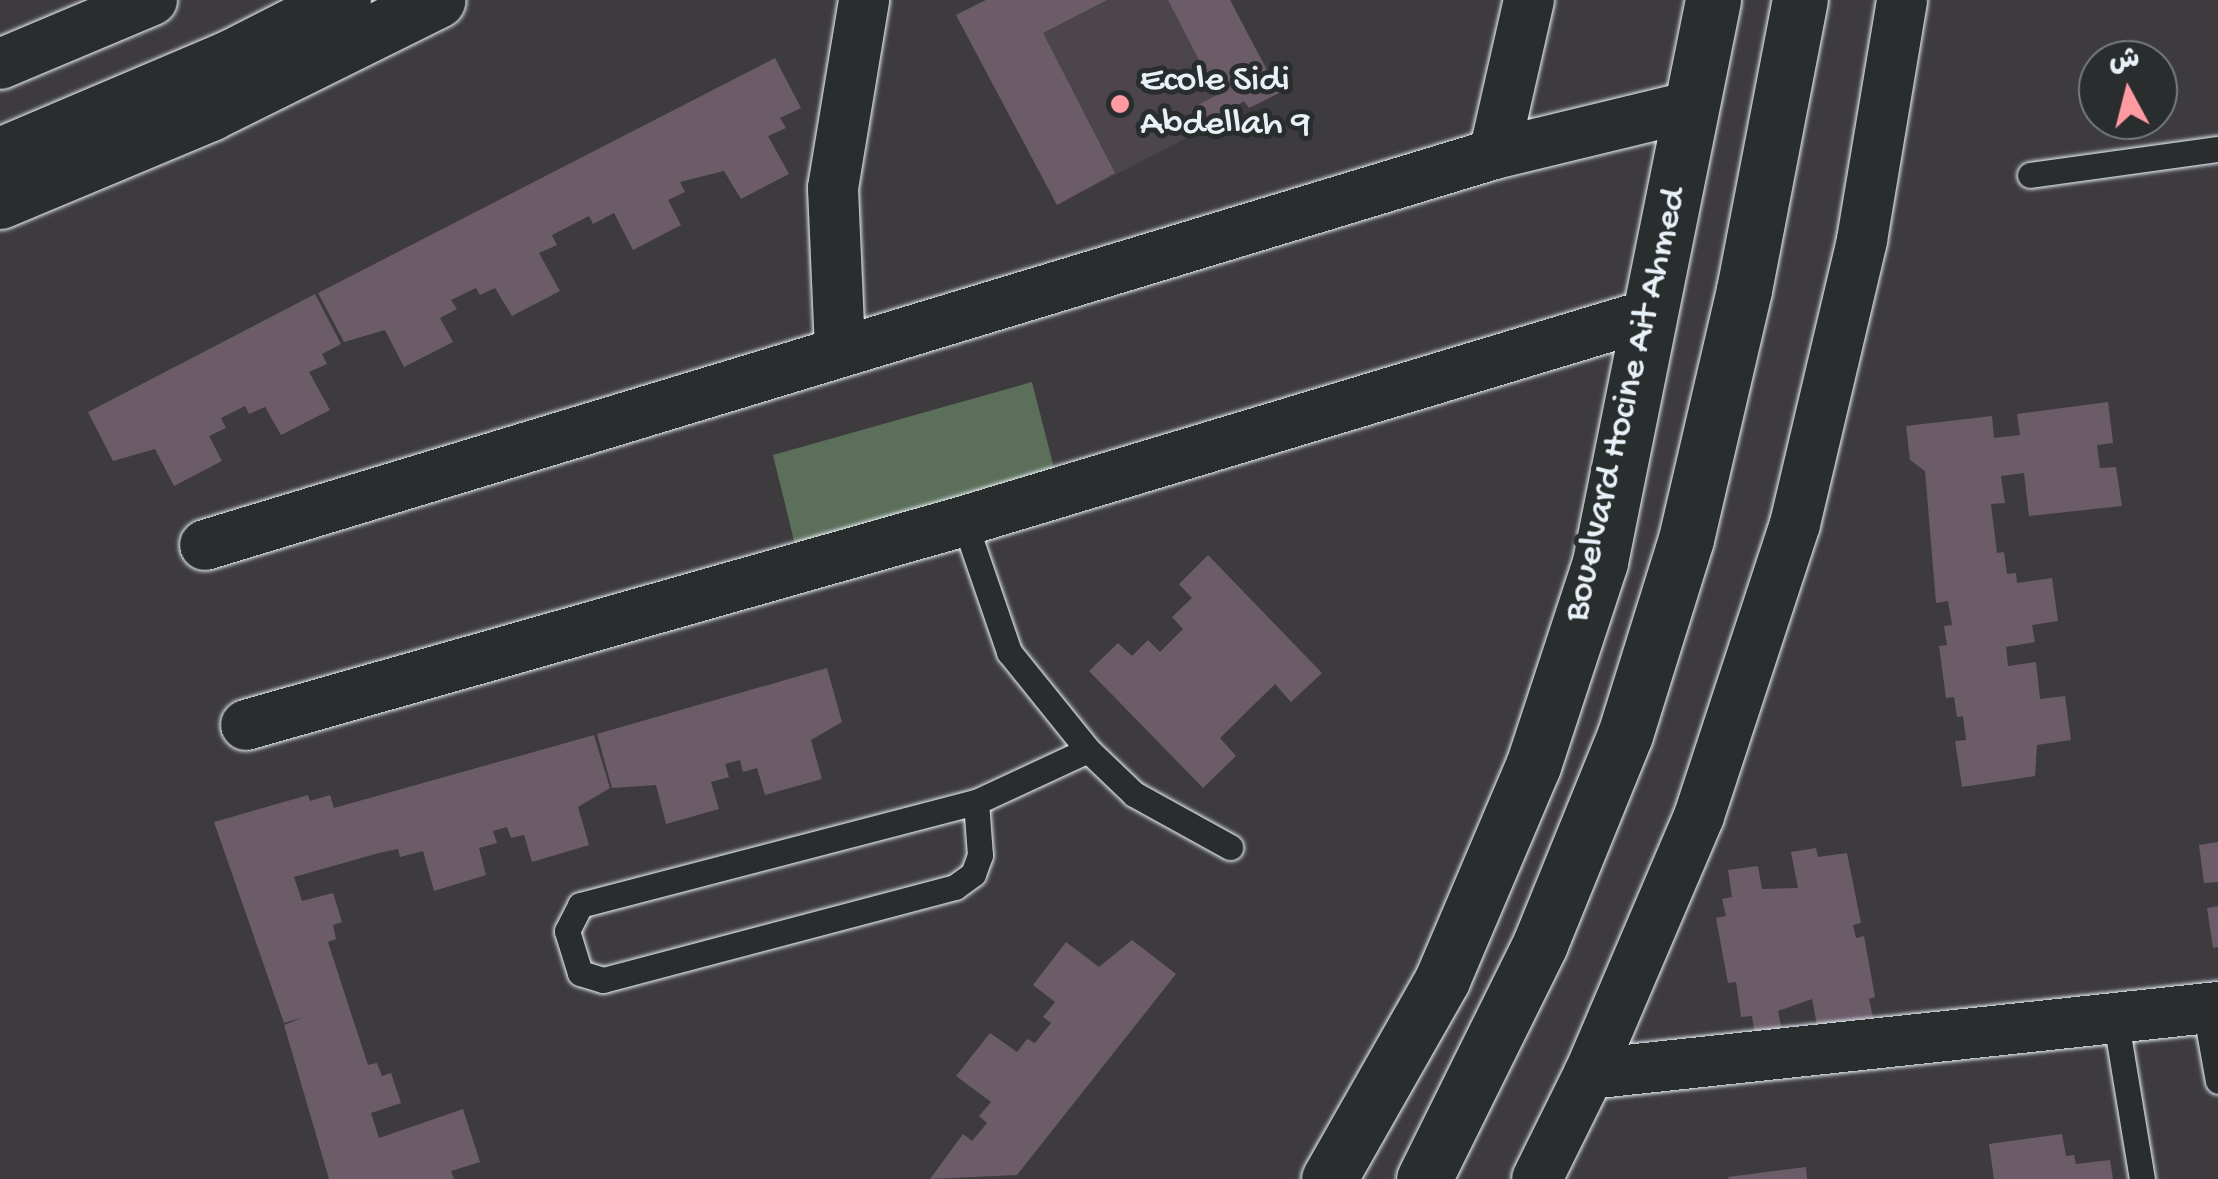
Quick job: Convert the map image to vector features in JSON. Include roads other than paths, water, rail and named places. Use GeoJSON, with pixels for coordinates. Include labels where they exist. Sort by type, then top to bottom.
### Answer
{"type":"FeatureCollection","features":[{"type":"Feature","properties":{"kind":"main road"},"geometry":{"type":"LineString","coordinates":[[0,155],[229,58],[343,0]]}},
{"type":"Feature","properties":{"kind":"main road"},"geometry":{"type":"LineString","coordinates":[[0,202],[210,114],[438,0]]}},
{"type":"Feature","properties":{"kind":"main road","name":"Bouelvard Hocine Ait Ahmed"},"geometry":{"type":"LineString","coordinates":[[1329,1179],[1442,980],[1533,766],[1600,562],[1713,0]]}},
{"type":"Feature","properties":{"kind":"main road"},"geometry":{"type":"LineString","coordinates":[[1424,1179],[1540,944],[1631,717],[1686,540],[1800,0]]}},
{"type":"Feature","properties":{"kind":"street"},"geometry":{"type":"LineString","coordinates":[[0,64],[152,0]]}},
{"type":"Feature","properties":{"kind":"street"},"geometry":{"type":"LineString","coordinates":[[840,349],[833,188],[864,0]]}},
{"type":"Feature","properties":{"kind":"street"},"geometry":{"type":"LineString","coordinates":[[1494,154],[1529,0]]}},
{"type":"Feature","properties":{"kind":"street"},"geometry":{"type":"LineString","coordinates":[[1536,1179],[1590,1074],[1699,816],[1795,524],[1862,240],[1902,0]]}},
{"type":"Feature","properties":{"kind":"street"},"geometry":{"type":"LineString","coordinates":[[204,545],[840,349],[1494,154],[1692,106]]}},
{"type":"Feature","properties":{"kind":"street"},"geometry":{"type":"LineString","coordinates":[[246,726],[964,521],[1651,314]]}},
{"type":"Feature","properties":{"kind":"street"},"geometry":{"type":"LineString","coordinates":[[1590,1074],[2116,1022],[2211,1008]]}},
{"type":"Feature","properties":{"kind":"lane"},"geometry":{"type":"LineString","coordinates":[[2030,175],[2218,149]]}},
{"type":"Feature","properties":{"kind":"lane"},"geometry":{"type":"LineString","coordinates":[[964,521],[1009,652],[1088,750],[1134,794],[1230,847]]}},
{"type":"Feature","properties":{"kind":"lane"},"geometry":{"type":"LineString","coordinates":[[976,802],[980,855],[973,874],[955,887],[604,980],[580,973],[568,931],[580,906],[976,802],[1088,750]]}},
{"type":"Feature","properties":{"kind":"lane"},"geometry":{"type":"LineString","coordinates":[[2211,1008],[2218,1081]]}},
{"type":"Feature","properties":{"kind":"lane"},"geometry":{"type":"LineString","coordinates":[[2116,1022],[2142,1179]]}},
{"type":"Feature","properties":{"kind":"place","name":"Ecole Sidi Abdellah 9"},"geometry":{"type":"Point","coordinates":[1120,104]}}]}
